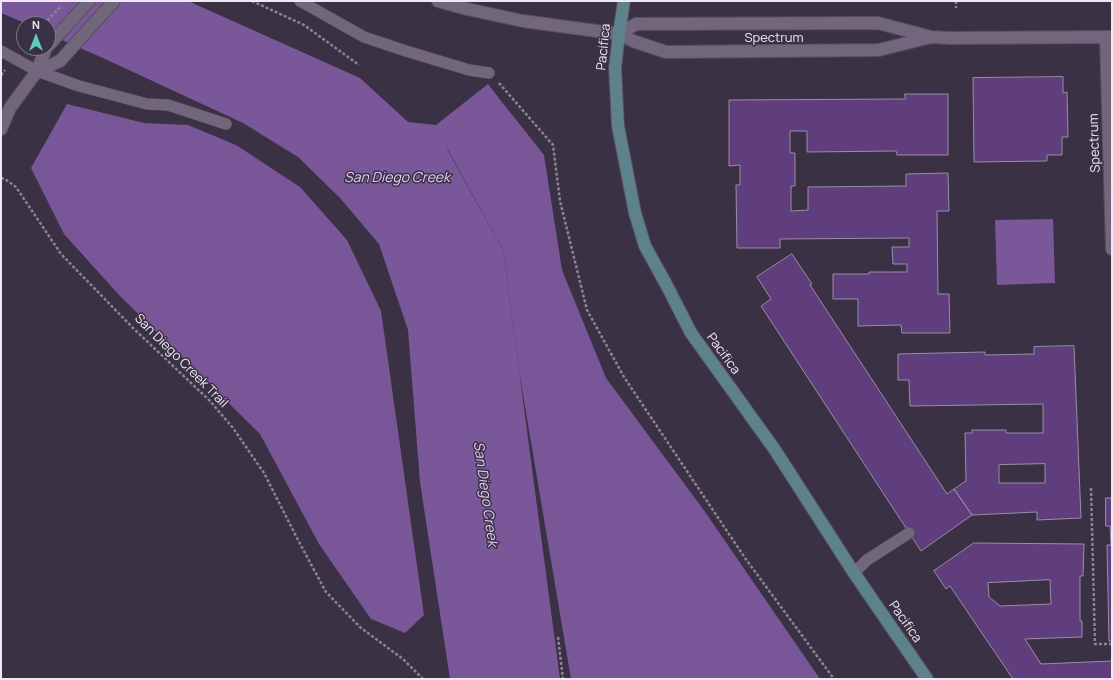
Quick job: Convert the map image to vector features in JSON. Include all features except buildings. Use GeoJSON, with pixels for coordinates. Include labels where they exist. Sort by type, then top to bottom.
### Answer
{"type":"FeatureCollection","features":[{"type":"Feature","properties":{"kind":"street"},"geometry":{"type":"LineString","coordinates":[[56,38],[90,1]]}},
{"type":"Feature","properties":{"kind":"street"},"geometry":{"type":"LineString","coordinates":[[37,71],[60,61],[114,1]]}},
{"type":"Feature","properties":{"kind":"street","name":"Spectrum"},"geometry":{"type":"LineString","coordinates":[[438,1],[467,10],[523,21],[619,34],[633,41],[666,52],[880,50],[931,37]]}},
{"type":"Feature","properties":{"kind":"street","name":"Pacifica"},"geometry":{"type":"LineString","coordinates":[[624,1],[615,77],[618,126],[635,213],[645,246],[690,332],[776,450],[854,573],[928,679]]}},
{"type":"Feature","properties":{"kind":"street","name":"Spectrum"},"geometry":{"type":"LineString","coordinates":[[619,34],[636,24],[878,23],[931,37],[1109,37],[1112,249]]}},
{"type":"Feature","properties":{"kind":"street"},"geometry":{"type":"LineString","coordinates":[[1,129],[10,108],[37,71],[44,56]]}},
{"type":"Feature","properties":{"kind":"lane"},"geometry":{"type":"LineString","coordinates":[[300,1],[364,37],[469,70],[489,73]]}},
{"type":"Feature","properties":{"kind":"lane"},"geometry":{"type":"LineString","coordinates":[[1,51],[37,71],[79,86],[147,104],[168,105],[226,124]]}},
{"type":"Feature","properties":{"kind":"lane"},"geometry":{"type":"LineString","coordinates":[[854,573],[867,560],[910,533]]}},
{"type":"Feature","properties":{"kind":"path"},"geometry":{"type":"LineString","coordinates":[[52,16],[66,1]]}},
{"type":"Feature","properties":{"kind":"path"},"geometry":{"type":"LineString","coordinates":[[252,1],[304,25],[359,65]]}},
{"type":"Feature","properties":{"kind":"path"},"geometry":{"type":"LineString","coordinates":[[956,1],[956,8]]}},
{"type":"Feature","properties":{"kind":"path"},"geometry":{"type":"LineString","coordinates":[[489,73],[553,145],[560,202],[586,310],[624,377],[745,558],[834,679]]}},
{"type":"Feature","properties":{"kind":"path","name":"San Diego Creek Trail"},"geometry":{"type":"LineString","coordinates":[[1,178],[5,179],[16,187],[61,254],[133,328],[210,401],[233,428],[264,473],[326,592],[361,628],[403,659],[422,679]]}},
{"type":"Feature","properties":{"kind":"path"},"geometry":{"type":"LineString","coordinates":[[1091,488],[1095,644],[1112,644]]}},
{"type":"Feature","properties":{"kind":"path"},"geometry":{"type":"LineString","coordinates":[[558,638],[563,679]]}},
{"type":"Feature","properties":{"kind":"shaded area"},"geometry":{"type":"Polygon","coordinates":[[[502,102],[544,155],[562,270],[606,378],[703,509],[820,679],[571,679],[519,371],[503,250],[447,148],[502,102]]]}},
{"type":"Feature","properties":{"kind":"shaded area"},"geometry":{"type":"Polygon","coordinates":[[[67,104],[144,123],[188,125],[236,145],[300,187],[347,240],[381,311],[424,615],[405,633],[371,619],[319,544],[260,434],[119,295],[64,234],[31,168],[67,104]]]}},
{"type":"Feature","properties":{"kind":"water","name":"San Diego Creek"},"geometry":{"type":"Polygon","coordinates":[[[1,1],[188,1],[360,78],[408,122],[436,125],[488,84],[502,102],[447,149],[503,250],[560,679],[450,679],[420,482],[408,330],[379,244],[340,198],[298,157],[243,123],[56,38],[56,16],[16,16],[16,19],[1,13],[1,1]]]}},
{"type":"Feature","properties":{"kind":"water"},"geometry":{"type":"Polygon","coordinates":[[[1053,219],[1055,283],[997,285],[995,220],[1053,219]]]}}]}
